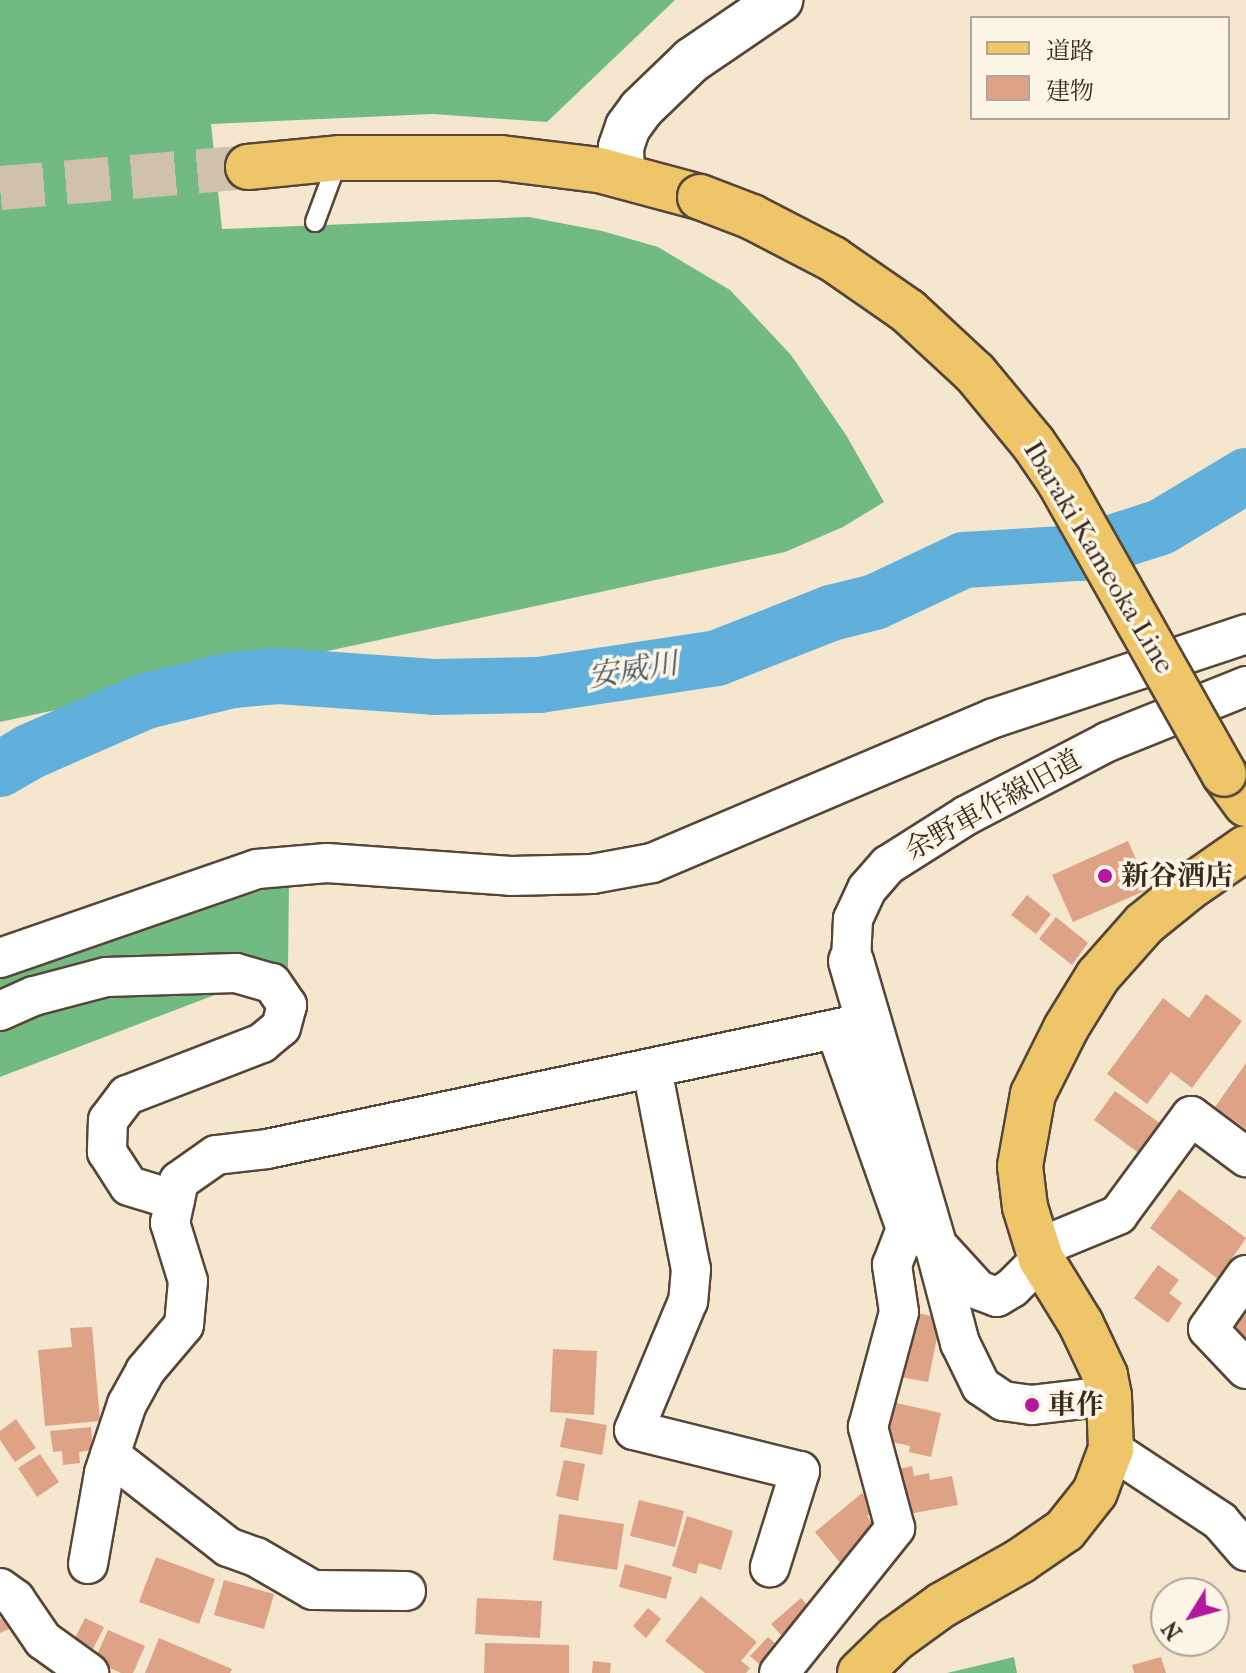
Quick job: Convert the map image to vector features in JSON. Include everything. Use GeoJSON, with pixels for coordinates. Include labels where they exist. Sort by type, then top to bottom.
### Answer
{"type":"FeatureCollection","features":[{"type":"Feature","properties":{"kind":"main road","name":"Ibaraki Kameoka Line"},"geometry":{"type":"LineString","coordinates":[[248,167],[339,158],[501,158],[622,175],[700,197],[793,237],[846,268],[908,311],[975,373],[1033,443],[1059,481],[1235,789]]}},
{"type":"Feature","properties":{"kind":"main road"},"geometry":{"type":"LineString","coordinates":[[860,1673],[895,1639],[942,1605],[1020,1561],[1065,1530],[1082,1513],[1095,1492],[1111,1449],[1109,1396],[1105,1375],[1087,1337],[1039,1254],[1025,1207],[1020,1166],[1033,1094],[1054,1050],[1098,976],[1144,924],[1246,848]]}},
{"type":"Feature","properties":{"kind":"street"},"geometry":{"type":"LineString","coordinates":[[622,175],[621,147],[628,127],[641,109],[692,60],[780,0]]}},
{"type":"Feature","properties":{"kind":"street"},"geometry":{"type":"LineString","coordinates":[[0,958],[257,869],[327,863],[511,876],[592,874],[652,863],[994,718],[1246,634]]}},
{"type":"Feature","properties":{"kind":"street","name":"余野車作線旧道"},"geometry":{"type":"LineString","coordinates":[[1109,1396],[1032,1405],[1003,1401],[981,1386],[971,1369],[960,1343],[933,1241],[852,1026],[853,919],[867,889],[888,865],[967,815],[1107,742],[1246,686]]}},
{"type":"Feature","properties":{"kind":"street"},"geometry":{"type":"LineString","coordinates":[[0,1011],[34,996],[106,977],[236,973],[272,983],[287,1005],[281,1027],[262,1043],[127,1095],[108,1120],[107,1152],[129,1186],[175,1200]]}},
{"type":"Feature","properties":{"kind":"street"},"geometry":{"type":"LineString","coordinates":[[88,1564],[110,1455],[127,1404],[145,1371],[184,1325],[188,1281],[170,1223],[179,1181],[216,1155],[267,1149],[852,1026],[906,1229],[892,1265],[899,1312],[868,1427],[895,1528],[779,1673]]}},
{"type":"Feature","properties":{"kind":"street"},"geometry":{"type":"LineString","coordinates":[[652,1069],[691,1269],[688,1301],[634,1430],[800,1471],[770,1567]]}},
{"type":"Feature","properties":{"kind":"street"},"geometry":{"type":"LineString","coordinates":[[971,1369],[985,1310],[997,1297],[1012,1288],[1039,1254],[1118,1215],[1191,1116],[1246,1157]]}},
{"type":"Feature","properties":{"kind":"street","name":"余野車作線旧道"},"geometry":{"type":"LineString","coordinates":[[933,1241],[978,1290],[997,1297]]}},
{"type":"Feature","properties":{"kind":"street"},"geometry":{"type":"LineString","coordinates":[[1246,1275],[1208,1329],[1246,1369]]}},
{"type":"Feature","properties":{"kind":"street"},"geometry":{"type":"LineString","coordinates":[[1111,1449],[1233,1514],[1246,1551]]}},
{"type":"Feature","properties":{"kind":"street"},"geometry":{"type":"LineString","coordinates":[[110,1455],[228,1547],[256,1557],[313,1590],[406,1591]]}},
{"type":"Feature","properties":{"kind":"street"},"geometry":{"type":"LineString","coordinates":[[0,1588],[15,1599],[40,1657],[89,1673]]}},
{"type":"Feature","properties":{"kind":"lane"},"geometry":{"type":"LineString","coordinates":[[315,222],[339,158]]}},
{"type":"Feature","properties":{"kind":"green space"},"geometry":{"type":"Polygon","coordinates":[[[0,0],[675,0],[547,122],[433,114],[211,124],[222,229],[529,217],[602,231],[658,247],[730,290],[791,355],[846,435],[884,502],[843,527],[785,552],[0,722],[0,0]]]}},
{"type":"Feature","properties":{"kind":"green space"},"geometry":{"type":"Polygon","coordinates":[[[289,882],[288,967],[0,1077],[0,972],[289,882]]]}},
{"type":"Feature","properties":{"kind":"green space"},"geometry":{"type":"Polygon","coordinates":[[[1014,1657],[1017,1673],[947,1673],[1014,1657]]]}},
{"type":"Feature","properties":{"kind":"building"},"geometry":{"type":"Polygon","coordinates":[[[1128,841],[1149,889],[1073,922],[1052,875],[1128,841]]]}},
{"type":"Feature","properties":{"kind":"building"},"geometry":{"type":"Polygon","coordinates":[[[1027,895],[1051,914],[1036,934],[1011,915],[1027,895]]]}},
{"type":"Feature","properties":{"kind":"building"},"geometry":{"type":"Polygon","coordinates":[[[1056,917],[1088,943],[1072,965],[1039,939],[1056,917]]]}},
{"type":"Feature","properties":{"kind":"building"},"geometry":{"type":"Polygon","coordinates":[[[1206,994],[1242,1021],[1192,1088],[1171,1072],[1147,1104],[1107,1074],[1163,998],[1189,1018],[1206,994]]]}},
{"type":"Feature","properties":{"kind":"building"},"geometry":{"type":"Polygon","coordinates":[[[1246,1063],[1246,1129],[1215,1107],[1246,1063]]]}},
{"type":"Feature","properties":{"kind":"building"},"geometry":{"type":"Polygon","coordinates":[[[1115,1091],[1161,1124],[1140,1154],[1094,1120],[1115,1091]]]}},
{"type":"Feature","properties":{"kind":"building"},"geometry":{"type":"Polygon","coordinates":[[[1179,1189],[1246,1238],[1218,1279],[1150,1228],[1179,1189]]]}},
{"type":"Feature","properties":{"kind":"building"},"geometry":{"type":"Polygon","coordinates":[[[1158,1265],[1179,1280],[1169,1293],[1182,1303],[1168,1323],[1134,1298],[1158,1265]]]}},
{"type":"Feature","properties":{"kind":"building"},"geometry":{"type":"Polygon","coordinates":[[[913,1312],[941,1318],[928,1382],[900,1377],[913,1312]]]}},
{"type":"Feature","properties":{"kind":"building"},"geometry":{"type":"Polygon","coordinates":[[[1246,1314],[1246,1347],[1231,1325],[1246,1314]]]}},
{"type":"Feature","properties":{"kind":"building"},"geometry":{"type":"Polygon","coordinates":[[[92,1327],[100,1421],[45,1426],[38,1350],[72,1347],[70,1328],[92,1327]]]}},
{"type":"Feature","properties":{"kind":"building"},"geometry":{"type":"Polygon","coordinates":[[[553,1349],[597,1351],[594,1415],[550,1412],[553,1349]]]}},
{"type":"Feature","properties":{"kind":"building"},"geometry":{"type":"Polygon","coordinates":[[[892,1402],[941,1413],[931,1457],[909,1452],[910,1446],[884,1440],[892,1402]]]}},
{"type":"Feature","properties":{"kind":"building"},"geometry":{"type":"Polygon","coordinates":[[[566,1418],[607,1425],[602,1455],[560,1447],[566,1418]]]}},
{"type":"Feature","properties":{"kind":"building"},"geometry":{"type":"Polygon","coordinates":[[[16,1419],[36,1448],[15,1462],[0,1440],[0,1431],[16,1419]]]}},
{"type":"Feature","properties":{"kind":"building"},"geometry":{"type":"Polygon","coordinates":[[[91,1427],[93,1450],[79,1452],[80,1463],[63,1465],[62,1451],[53,1452],[50,1431],[91,1427]]]}},
{"type":"Feature","properties":{"kind":"building"},"geometry":{"type":"Polygon","coordinates":[[[40,1454],[59,1482],[37,1497],[18,1468],[40,1454]]]}},
{"type":"Feature","properties":{"kind":"building"},"geometry":{"type":"Polygon","coordinates":[[[564,1460],[585,1464],[578,1501],[556,1496],[564,1460]]]}},
{"type":"Feature","properties":{"kind":"building"},"geometry":{"type":"Polygon","coordinates":[[[912,1466],[914,1476],[929,1473],[930,1480],[952,1476],[958,1505],[903,1515],[894,1470],[912,1466]]]}},
{"type":"Feature","properties":{"kind":"building"},"geometry":{"type":"Polygon","coordinates":[[[862,1493],[876,1509],[867,1516],[880,1532],[841,1564],[815,1532],[862,1493]]]}},
{"type":"Feature","properties":{"kind":"building"},"geometry":{"type":"Polygon","coordinates":[[[639,1500],[684,1511],[675,1547],[630,1536],[639,1500]]]}},
{"type":"Feature","properties":{"kind":"building"},"geometry":{"type":"Polygon","coordinates":[[[559,1514],[624,1524],[617,1570],[553,1560],[559,1514]]]}},
{"type":"Feature","properties":{"kind":"building"},"geometry":{"type":"Polygon","coordinates":[[[687,1516],[733,1531],[721,1570],[699,1563],[696,1574],[672,1566],[687,1516]]]}},
{"type":"Feature","properties":{"kind":"building"},"geometry":{"type":"Polygon","coordinates":[[[156,1557],[215,1579],[199,1624],[139,1602],[156,1557]]]}},
{"type":"Feature","properties":{"kind":"building"},"geometry":{"type":"Polygon","coordinates":[[[625,1564],[672,1577],[666,1599],[619,1587],[625,1564]]]}},
{"type":"Feature","properties":{"kind":"building"},"geometry":{"type":"Polygon","coordinates":[[[224,1580],[274,1594],[264,1629],[214,1615],[224,1580]]]}},
{"type":"Feature","properties":{"kind":"building"},"geometry":{"type":"Polygon","coordinates":[[[701,1596],[757,1642],[741,1661],[750,1668],[746,1673],[705,1673],[665,1641],[701,1596]]]}},
{"type":"Feature","properties":{"kind":"building"},"geometry":{"type":"Polygon","coordinates":[[[477,1598],[542,1601],[540,1638],[475,1634],[477,1598]]]}},
{"type":"Feature","properties":{"kind":"building"},"geometry":{"type":"Polygon","coordinates":[[[801,1598],[818,1617],[788,1643],[771,1624],[801,1598]]]}},
{"type":"Feature","properties":{"kind":"building"},"geometry":{"type":"Polygon","coordinates":[[[648,1608],[661,1619],[646,1638],[633,1626],[648,1608]]]}},
{"type":"Feature","properties":{"kind":"building"},"geometry":{"type":"Polygon","coordinates":[[[6,1616],[11,1628],[0,1633],[0,1619],[6,1616]]]}},
{"type":"Feature","properties":{"kind":"building"},"geometry":{"type":"Polygon","coordinates":[[[85,1618],[104,1627],[91,1653],[72,1644],[85,1618]]]}},
{"type":"Feature","properties":{"kind":"building"},"geometry":{"type":"Polygon","coordinates":[[[108,1630],[145,1646],[133,1673],[121,1673],[94,1661],[108,1630]]]}},
{"type":"Feature","properties":{"kind":"building"},"geometry":{"type":"Polygon","coordinates":[[[768,1637],[784,1651],[766,1670],[750,1656],[768,1637]]]}},
{"type":"Feature","properties":{"kind":"building"},"geometry":{"type":"Polygon","coordinates":[[[159,1638],[232,1669],[230,1673],[145,1673],[159,1638]]]}},
{"type":"Feature","properties":{"kind":"building"},"geometry":{"type":"Polygon","coordinates":[[[485,1643],[569,1645],[569,1673],[484,1673],[485,1643]]]}},
{"type":"Feature","properties":{"kind":"building"},"geometry":{"type":"Polygon","coordinates":[[[1161,1657],[1166,1673],[1134,1673],[1132,1665],[1161,1657]]]}},
{"type":"Feature","properties":{"kind":"building"},"geometry":{"type":"Polygon","coordinates":[[[593,1661],[611,1663],[610,1673],[592,1673],[593,1661]]]}},
{"type":"Feature","properties":{"kind":"waterway","name":"安威川"},"geometry":{"type":"LineString","coordinates":[[0,769],[29,752],[146,701],[233,680],[278,676],[434,687],[539,685],[717,658],[831,613],[875,602],[964,560],[1080,553],[1161,527],[1246,476]]}},
{"type":"Feature","properties":{"kind":"tunnel"},"geometry":{"type":"LineString","coordinates":[[0,188],[248,167]]}},
{"type":"Feature","properties":{"kind":"place","name":"新谷酒店"},"geometry":{"type":"Point","coordinates":[1105,876]}},
{"type":"Feature","properties":{"kind":"place","name":"車作"},"geometry":{"type":"Point","coordinates":[1032,1405]}}]}
